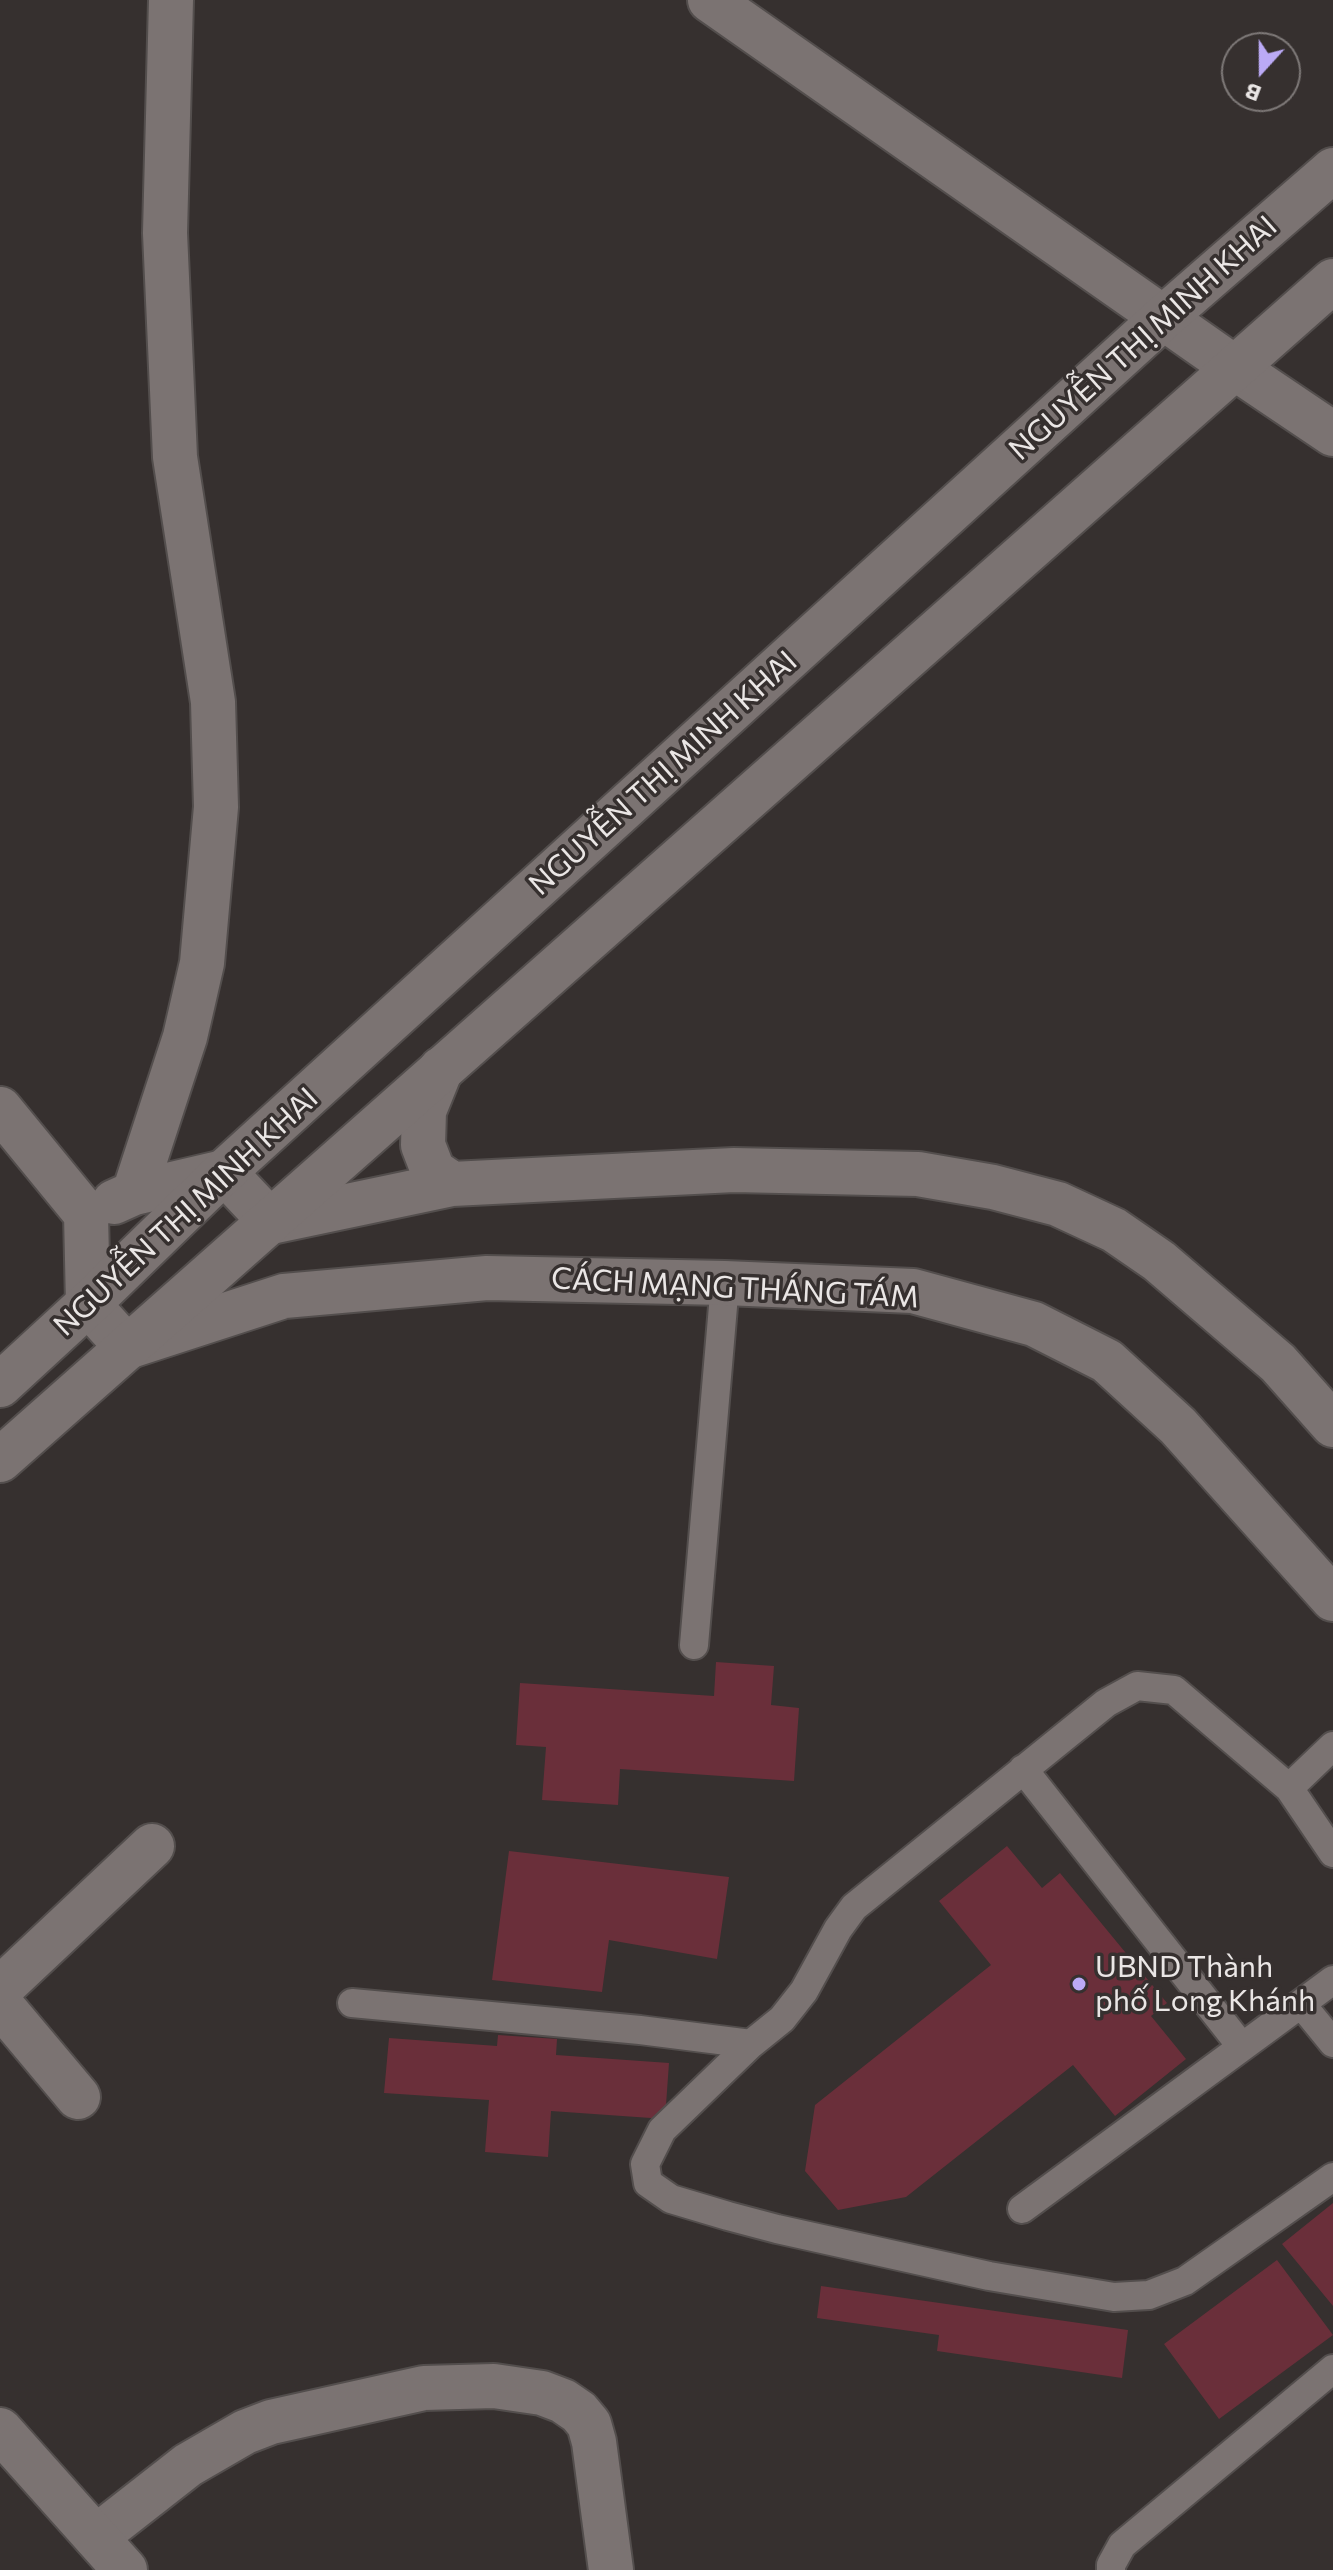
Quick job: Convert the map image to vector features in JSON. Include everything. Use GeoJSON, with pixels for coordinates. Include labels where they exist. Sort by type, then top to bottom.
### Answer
{"type":"FeatureCollection","features":[{"type":"Feature","properties":{"kind":"street"},"geometry":{"type":"LineString","coordinates":[[134,1193],[185,1037],[202,963],[216,807],[213,702],[175,457],[165,233],[171,0]]}},
{"type":"Feature","properties":{"kind":"street"},"geometry":{"type":"LineString","coordinates":[[710,0],[1333,434]]}},
{"type":"Feature","properties":{"kind":"street","name":"NGUYỄN THỊ MINH KHAI"},"geometry":{"type":"LineString","coordinates":[[0,1385],[224,1172],[1164,317],[1333,170]]}},
{"type":"Feature","properties":{"kind":"street","name":"NGUYỄN THỊ MINH KHAI"},"geometry":{"type":"LineString","coordinates":[[0,1460],[1333,281]]}},
{"type":"Feature","properties":{"kind":"street"},"geometry":{"type":"LineString","coordinates":[[441,1069],[424,1111],[423,1145],[433,1171],[452,1184]]}},
{"type":"Feature","properties":{"kind":"street"},"geometry":{"type":"LineString","coordinates":[[0,1109],[86,1214],[88,1304],[127,1347]]}},
{"type":"Feature","properties":{"kind":"street"},"geometry":{"type":"LineString","coordinates":[[86,1214],[134,1193],[224,1172],[271,1222],[452,1184],[734,1170],[918,1174],[993,1187],[1058,1204],[1114,1230],[1159,1261],[1278,1363],[1333,1425]]}},
{"type":"Feature","properties":{"kind":"street","name":"CÁCH MẠNG THÁNG TÁM"},"geometry":{"type":"LineString","coordinates":[[127,1347],[284,1296],[487,1278],[913,1291],[1034,1324],[1107,1361],[1178,1426],[1333,1599]]}},
{"type":"Feature","properties":{"kind":"street"},"geometry":{"type":"LineString","coordinates":[[0,1989],[152,1846]]}},
{"type":"Feature","properties":{"kind":"street"},"geometry":{"type":"LineString","coordinates":[[0,2004],[78,2097]]}},
{"type":"Feature","properties":{"kind":"street"},"geometry":{"type":"LineString","coordinates":[[96,2537],[188,2465],[245,2432],[271,2422],[424,2388],[494,2386],[542,2393],[563,2401],[589,2424],[611,2570]]}},
{"type":"Feature","properties":{"kind":"street"},"geometry":{"type":"LineString","coordinates":[[0,2430],[125,2570]]}},
{"type":"Feature","properties":{"kind":"lane"},"geometry":{"type":"LineString","coordinates":[[694,1645],[725,1283]]}},
{"type":"Feature","properties":{"kind":"lane"},"geometry":{"type":"LineString","coordinates":[[1333,1853],[1289,1788],[1174,1690],[1137,1686],[1106,1703],[854,1907],[838,1929],[804,1991],[782,2019],[751,2044],[662,2130],[645,2164],[648,2183],[671,2199],[777,2229],[989,2276],[1114,2297],[1149,2295],[1185,2281],[1333,2177]]}},
{"type":"Feature","properties":{"kind":"lane"},"geometry":{"type":"LineString","coordinates":[[1289,1788],[1333,1746]]}},
{"type":"Feature","properties":{"kind":"lane"},"geometry":{"type":"LineString","coordinates":[[1023,1769],[1242,2047]]}},
{"type":"Feature","properties":{"kind":"lane"},"geometry":{"type":"LineString","coordinates":[[1022,2209],[1333,1980]]}},
{"type":"Feature","properties":{"kind":"lane"},"geometry":{"type":"LineString","coordinates":[[352,2003],[640,2030],[751,2044]]}},
{"type":"Feature","properties":{"kind":"lane"},"geometry":{"type":"LineString","coordinates":[[1302,2005],[1333,2043]]}},
{"type":"Feature","properties":{"kind":"lane"},"geometry":{"type":"LineString","coordinates":[[1111,2570],[1122,2545],[1333,2369]]}},
{"type":"Feature","properties":{"kind":"building"},"geometry":{"type":"Polygon","coordinates":[[[716,1662],[774,1666],[771,1705],[799,1708],[794,1781],[620,1769],[618,1805],[542,1800],[546,1747],[516,1745],[520,1683],[714,1696],[716,1662]]]}},
{"type":"Feature","properties":{"kind":"building"},"geometry":{"type":"Polygon","coordinates":[[[1007,1846],[1042,1888],[1060,1873],[1167,2003],[1151,2016],[1186,2059],[1115,2116],[1073,2065],[906,2197],[838,2210],[805,2171],[815,2105],[991,1965],[939,1901],[1007,1846]]]}},
{"type":"Feature","properties":{"kind":"building"},"geometry":{"type":"Polygon","coordinates":[[[509,1851],[729,1877],[717,1959],[609,1940],[602,1992],[492,1980],[509,1851]]]}},
{"type":"Feature","properties":{"kind":"building"},"geometry":{"type":"Polygon","coordinates":[[[498,2035],[557,2039],[556,2055],[669,2063],[665,2119],[551,2111],[548,2157],[485,2152],[489,2100],[384,2093],[389,2038],[497,2046],[498,2035]]]}},
{"type":"Feature","properties":{"kind":"building"},"geometry":{"type":"Polygon","coordinates":[[[1333,2203],[1333,2306],[1282,2244],[1333,2203]]]}},
{"type":"Feature","properties":{"kind":"building"},"geometry":{"type":"Polygon","coordinates":[[[1277,2260],[1333,2335],[1219,2419],[1164,2344],[1277,2260]]]}},
{"type":"Feature","properties":{"kind":"building"},"geometry":{"type":"Polygon","coordinates":[[[821,2286],[1128,2330],[1122,2378],[937,2351],[939,2335],[817,2318],[821,2286]]]}},
{"type":"Feature","properties":{"kind":"place","name":"UBND Thành phố Long Khánh"},"geometry":{"type":"Point","coordinates":[1079,1984]}}]}
